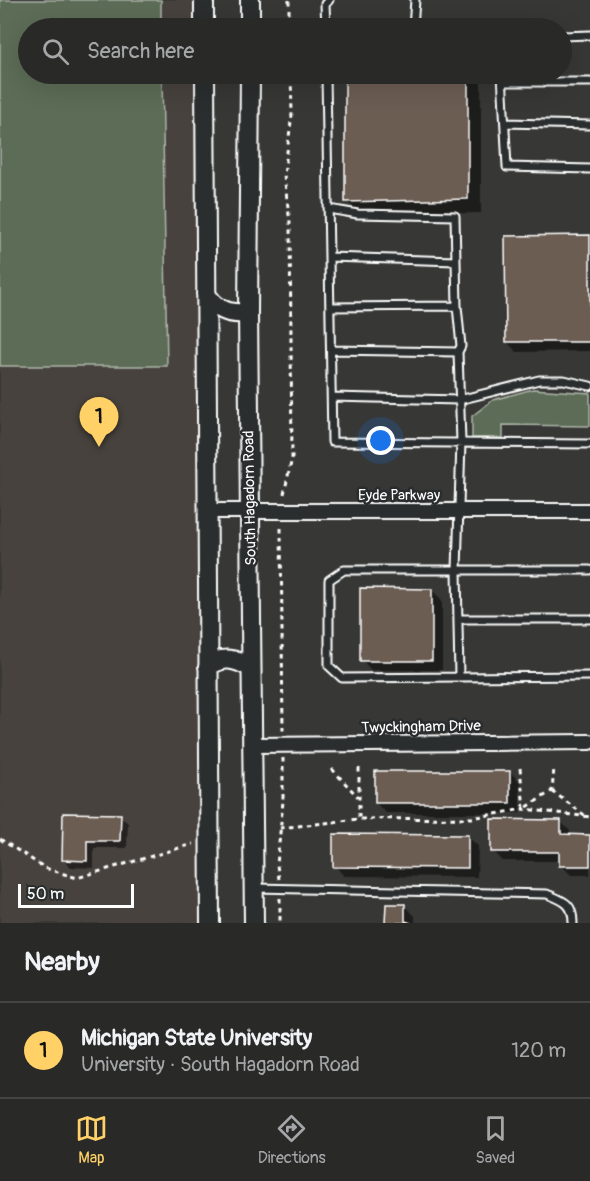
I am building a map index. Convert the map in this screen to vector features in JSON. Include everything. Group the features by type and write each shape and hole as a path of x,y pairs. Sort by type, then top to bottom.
{"street":[{"path":"204,0 204,18"},
{"path":"250,0 250,18"},
{"path":"205,84 210,923"},
{"name":"South Hagadorn Road","path":"250,84 248,312 254,923"},
{"path":"206,294 221,310 235,314 248,312"},
{"name":"Eyde Parkway","path":"207,511 590,511"},
{"path":"208,667 216,661 228,659 238,660 251,668"},
{"name":"Twyckingham Drive","path":"252,745 590,742"}],"lane":[{"path":"326,18 325,4 329,0"},
{"path":"414,18 415,0"},
{"path":"572,36 590,35"},
{"path":"572,82 590,82"},
{"path":"326,84 332,442 590,444"},
{"path":"503,84 507,166 590,169"},
{"path":"505,123 590,125"},
{"path":"329,209 358,214 455,216 457,306 461,346 458,352 461,442 457,570 459,677"},
{"path":"329,257 456,261"},
{"path":"330,307 457,306"},
{"path":"331,350 458,352"},
{"path":"332,397 459,400 539,380 564,380 590,386"},
{"path":"590,570 344,570 329,580 329,666 342,678 590,676"},
{"path":"458,619 590,619"},
{"path":"254,888 547,894 568,903 573,912 573,923"}],"path":[{"path":"289,0 289,18"},
{"path":"284,494 292,458 291,224 284,175 292,114 291,84"},
{"path":"280,923 277,865 282,745 281,528"},
{"path":"359,768 359,819"},
{"path":"520,768 524,810"},
{"path":"552,791 554,768"},
{"path":"332,769 359,798"},
{"path":"524,810 552,791"},
{"path":"552,791 589,817"},
{"path":"280,828 359,819 471,818 524,810 589,817"},
{"path":"0,839 45,868 77,878 177,847 209,840"}],"shaded area":[{"path":"0,0 195,0 195,18 18,18 18,84 196,84 201,923 0,923"}],"green space":[{"path":"0,0 161,0 161,18 18,18 18,84 162,84 167,366 0,366"},
{"path":"533,389 590,393 590,426 503,425 503,438 472,438 472,416 493,400"}],"building":[{"path":"345,84 468,84 468,199 345,202"},
{"path":"590,235 590,342 506,342 505,236"},
{"path":"360,588 432,589 432,661 360,661"},
{"path":"375,771 510,771 510,803 375,803"},
{"path":"63,813 121,814 120,841 87,841 87,861 62,860"},
{"path":"491,819 561,820 561,834 590,835 590,866 559,866 559,852 491,852"},
{"path":"333,834 468,835 468,868 333,867"},
{"path":"386,904 405,904 405,921 411,923 385,923"}],"place":[{"name":"Michigan State University","path":"99,447"}]}
